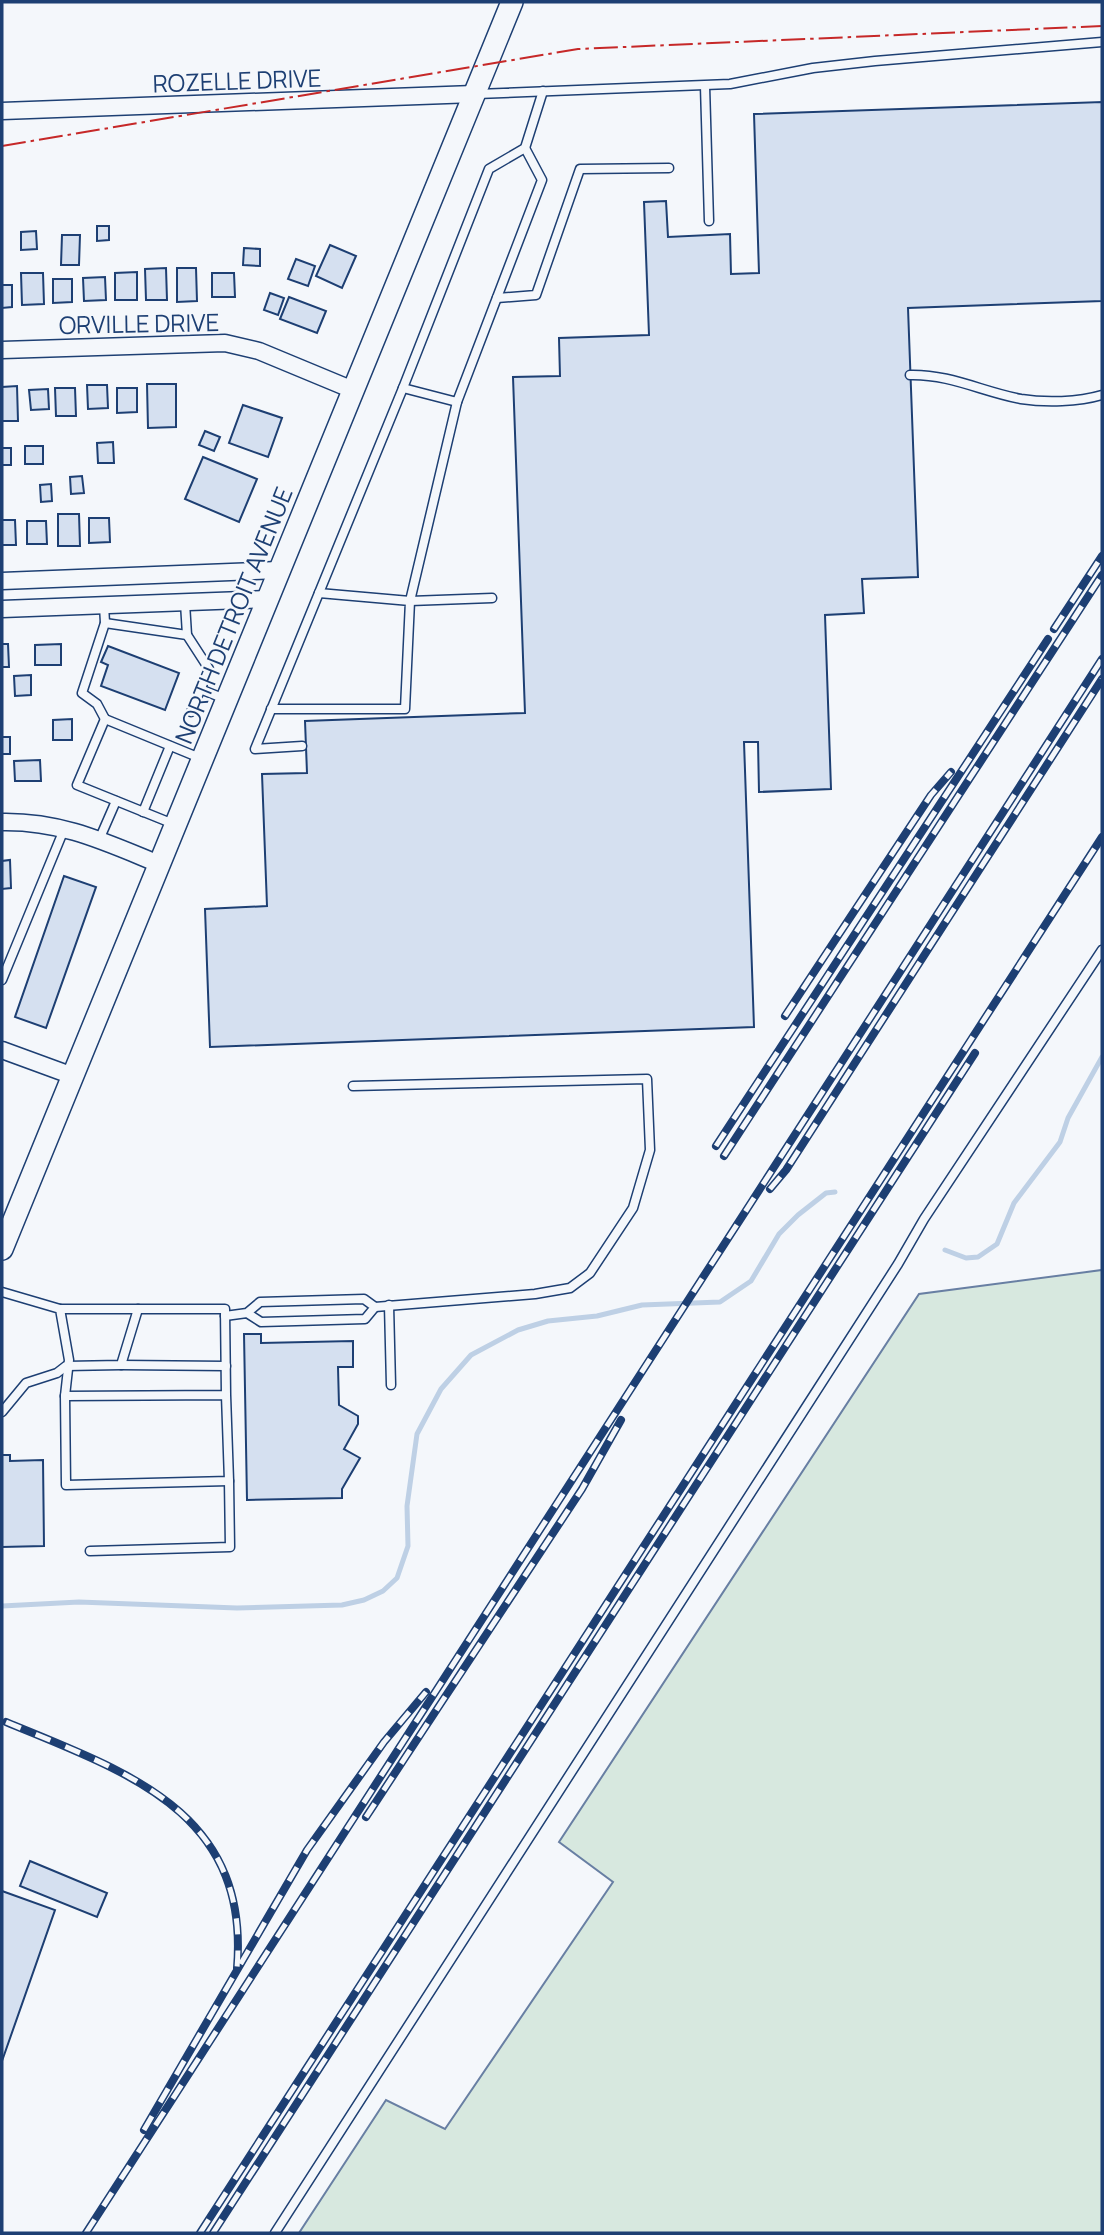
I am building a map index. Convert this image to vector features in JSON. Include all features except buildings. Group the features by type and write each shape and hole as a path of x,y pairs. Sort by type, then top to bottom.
{"main road":[{"name":"NORTH DETROIT AVENUE","path":"2,1249 512,2"}],"street":[{"name":"ROZELLE DRIVE","path":"2,111 474,94"},
{"name":"ORVILLE DRIVE","path":"2,350 225,343 259,351 353,390"},
{"path":"2,581 279,570"},
{"path":"2,609 268,600"},
{"path":"2,822 30,821 65,827 159,864"},
{"path":"2,1050 73,1076"}],"lane":[{"path":"474,94 705,86 875,61 1102,43"},
{"path":"705,86 709,221"},
{"path":"302,746 255,749 403,388 489,169 525,148 543,91"},
{"path":"271,709 405,709 411,601 457,402 542,180 525,148"},
{"path":"497,298 536,295 580,169 669,168"},
{"path":"911,375 952,379 1023,399 1062,401 1102,395"},
{"path":"403,388 457,402"},
{"path":"319,593 411,601 492,598"},
{"path":"185,603 187,635 209,669 191,712"},
{"path":"104,605 106,623 82,693 97,704 105,719 202,759"},
{"path":"106,623 187,635"},
{"path":"200,689 225,699"},
{"path":"105,719 77,785 176,825"},
{"path":"143,812 170,746"},
{"path":"99,840 116,801"},
{"path":"2,980 65,827"},
{"path":"275,2233 925,1219 1102,950"},
{"path":"247,1313 261,1322 360,1320 365,1319 375,1307 535,1294 570,1288 590,1273 633,1208 650,1150 647,1079 353,1086"},
{"path":"2,1292 60,1309 225,1309 230,1547 90,1551"},
{"path":"225,1316 247,1313 260,1302 364,1299 375,1307"},
{"path":"389,1305 391,1385"},
{"path":"60,1309 69,1360 66,1366 65,1396 66,1485 229,1481"},
{"path":"121,1365 138,1309"},
{"path":"2,1412 26,1383 57,1373 66,1366 226,1366"},
{"path":"65,1396 226,1395"}],"shaded area":[{"path":"1102,1270 1102,2233 299,2233 386,2100 445,2129 613,1882 559,1842 919,1294"}],"waterway":[{"path":"945,1250 966,1258 978,1257 997,1244 1014,1203 1060,1142 1068,1118 1102,1057"},
{"path":"2,1606 79,1602 237,1608 342,1605 364,1600 383,1591 397,1578 408,1546 407,1506 417,1434 441,1389 471,1355 518,1330 548,1321 597,1316 642,1305 720,1302 751,1281 779,1234 798,1215 826,1193 835,1192"}],"railway":[{"path":"1054,629 1102,556"},
{"path":"724,1156 1102,575"},
{"path":"716,1146 1048,639"},
{"path":"86,2233 1102,659"},
{"path":"770,1189 786,1170 1102,679"},
{"path":"785,1016 931,795 951,772"},
{"path":"200,2233 1102,837"},
{"path":"213,2233 975,1053"},
{"path":"366,1817 582,1489 621,1420"},
{"path":"144,2130 307,1850 384,1742 426,1692"},
{"path":"6,1722 95,1759 135,1780 171,1805 201,1834 223,1870 236,1914 237,1968"}],"power":[{"path":"2,146 578,49 1102,26"}]}
